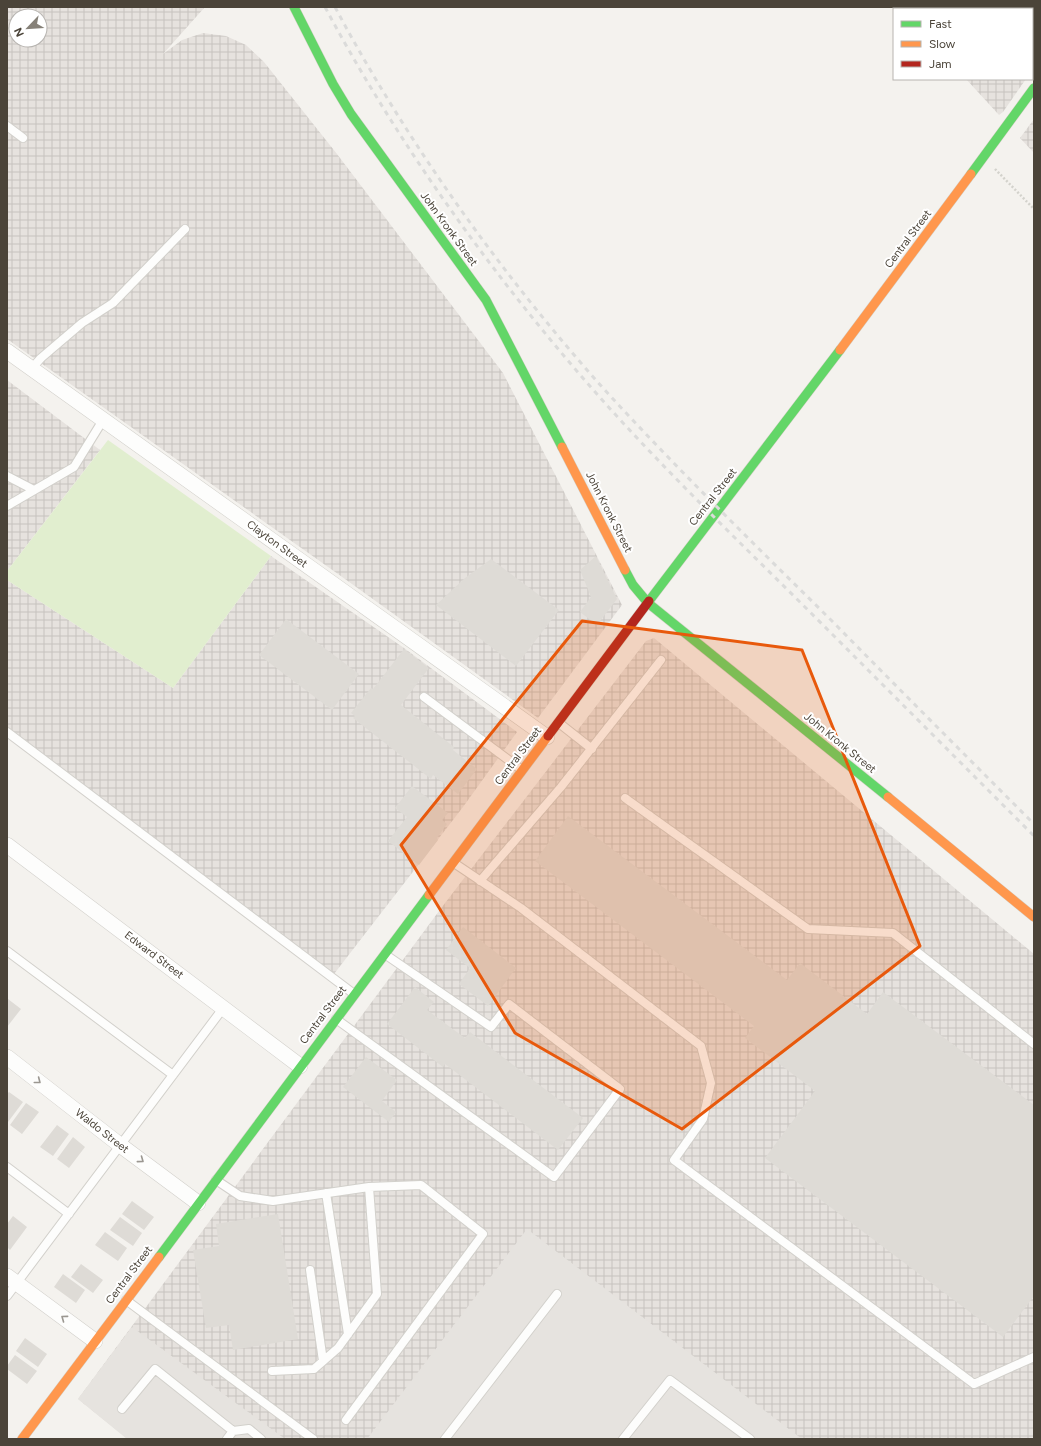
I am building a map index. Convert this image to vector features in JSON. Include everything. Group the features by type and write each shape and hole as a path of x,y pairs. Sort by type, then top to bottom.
{"street":[{"name":"John Kronk Street","path":"294,7 333,84 352,114 486,300 633,585 648,603 972,865 1034,917"},
{"name":"Central Street","path":"22,1439 706,525 802,402 1034,88"},
{"name":"Clayton Street","path":"7,351 547,737"},
{"name":"Edward Street","path":"7,845 224,1007 300,1066"},
{"name":"Waldo Street","path":"7,1057 120,1145 198,1203"},
{"path":"12,1280 95,1340"}],"lane":[{"path":"7,126 23,138"},
{"path":"32,368 41,358 82,323 114,303 185,229"},
{"path":"7,506 74,467 104,420"},
{"path":"7,476 34,490"},
{"path":"480,881 561,787 661,660"},
{"path":"424,696 522,770"},
{"path":"559,722 592,749"},
{"path":"7,732 354,994"},
{"path":"625,798 808,929 893,933 1034,1044"},
{"path":"453,863 521,908 701,1046 711,1083 703,1120 674,1160 974,1384 1034,1357"},
{"path":"7,951 173,1075"},
{"path":"336,1019 554,1177 620,1088 509,1004 491,1027 385,954"},
{"path":"7,1296 12,1280 69,1214 224,1007"},
{"path":"7,1167 69,1214"},
{"path":"216,1180 240,1196 273,1201 369,1186 421,1185 483,1234 346,1420"},
{"path":"272,1371 314,1369 338,1348 377,1294 369,1186"},
{"path":"326,1193 348,1334"},
{"path":"310,1270 323,1361"},
{"path":"445,1439 557,1294"},
{"path":"126,1300 313,1439"},
{"path":"122,1409 155,1369 233,1431 249,1430 261,1439"},
{"path":"624,1439 670,1380 750,1439"},
{"path":"227,1439 233,1431"}],"path":[{"path":"983,158 1034,209"}],"highlighted area":[{"path":"582,621 802,650 920,946 682,1129 515,1033 401,845"}],"shaded area":[{"path":"7,7 205,7 163,54 182,40 203,33 226,36 246,45 264,62 337,154 503,373 622,605 538,718 7,339"},
{"path":"1034,7 1034,68 1033,70 1033,8 908,8"},
{"path":"967,80 1025,80 1003,112 999,115"},
{"path":"1034,119 1034,153 1020,138"},
{"path":"7,380 100,450 7,571"},
{"path":"271,556 404,648 517,732 463,807 334,974 7,728 7,580 173,688"},
{"path":"654,638 1034,954 1034,1439 128,1439 78,1399 442,907 646,641"},
{"path":"527,1229 802,1439 367,1439"},
{"path":"132,1327 285,1439 127,1439 78,1399"}],"green space":[{"path":"108,440 271,556 173,688 7,580 7,571"}],"building":[{"path":"596,556 617,599 597,625 580,612 591,597 580,570"},
{"path":"491,559 559,610 516,666 436,605 465,578"},
{"path":"286,619 359,674 332,710 259,655"},
{"path":"404,649 429,668 401,705 454,747 453,750 477,769 458,794 433,775 431,779 353,718 355,716 351,713 371,688 373,689"},
{"path":"412,786 448,813 442,820 447,824 437,838 438,840 419,865 388,841 407,817 395,808"},
{"path":"568,816 787,980 800,963 867,1014 883,992 1034,1105 1034,1296 1003,1337 765,1158 815,1091 745,1038 754,1026 535,861"},
{"path":"463,927 516,968 488,1006 459,984 470,968 446,950"},
{"path":"415,987 434,1002 427,1010 465,1038 470,1032 583,1118 558,1150 445,1064 443,1067 387,1024"},
{"path":"8,999 21,1009 7,1027 7,1001"},
{"path":"366,1057 397,1080 382,1101 396,1112 389,1122 343,1087"},
{"path":"9,1092 23,1102 8,1122 7,1094"},
{"path":"26,1103 39,1112 22,1134 10,1125"},
{"path":"57,1125 69,1134 53,1156 40,1147"},
{"path":"73,1137 85,1147 69,1168 57,1159"},
{"path":"132,1201 154,1217 144,1230 122,1214"},
{"path":"278,1214 298,1339 233,1350 229,1325 206,1328 193,1250 219,1246 216,1224"},
{"path":"13,1216 27,1227 10,1250 7,1247 7,1224"},
{"path":"120,1217 142,1233 133,1246 110,1230"},
{"path":"105,1232 127,1248 118,1261 95,1245"},
{"path":"81,1264 103,1280 93,1293 71,1277"},
{"path":"63,1274 85,1290 76,1303 54,1287"},
{"path":"25,1338 47,1354 38,1367 16,1351"},
{"path":"15,1355 37,1371 27,1384 7,1369 7,1366"}],"railway":[{"path":"325,7 354,60 418,163 489,262 564,356 604,402 685,488 1034,836"},
{"path":"335,7 363,57 425,157 492,253 565,344 603,388 687,477 1034,824"}],"traffic: fast":[{"path":"294,7 333,84 351,114 486,300 562,447"},
{"path":"971,174 1034,88"},
{"path":"649,601 840,350"},
{"path":"625,570 633,585 648,603 888,797"},
{"path":"159,1257 429,895"}],"traffic: slow":[{"path":"840,350 971,174"},
{"path":"562,447 625,570"},
{"path":"429,895 548,736"},
{"path":"888,797 1034,917"},
{"path":"22,1439 159,1257"}],"traffic: jam":[{"path":"548,736 649,601"}]}
